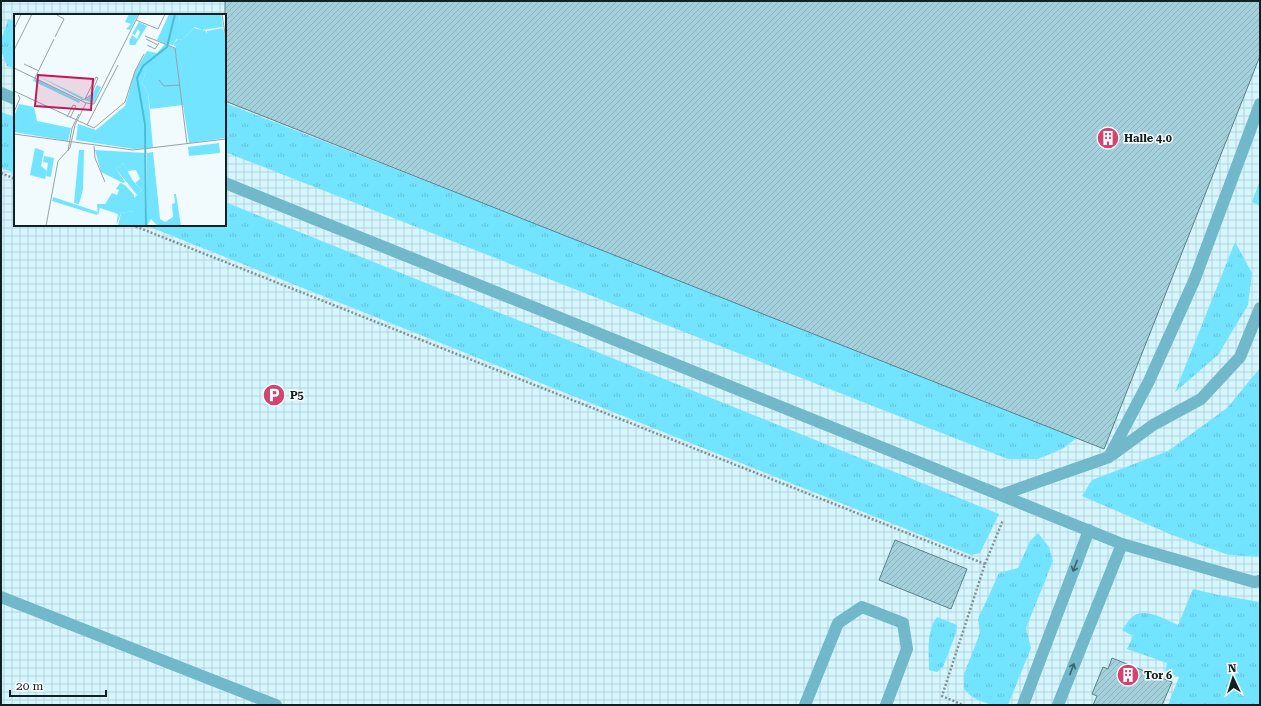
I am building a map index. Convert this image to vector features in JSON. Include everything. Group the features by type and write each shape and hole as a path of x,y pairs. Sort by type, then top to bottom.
{"lane":[{"path":"1,94 14,99"},
{"path":"1109,457 1149,381 1194,281 1260,104"},
{"path":"226,184 1122,544 1254,582 1260,581"},
{"path":"1001,495 1109,457 1153,425 1201,398 1240,357 1260,308"},
{"path":"1025,700 1089,530"},
{"path":"1058,705 1122,544"},
{"path":"1,597 276,705"},
{"path":"805,705 838,623 862,607 903,623 907,648 886,705"}],"path":[{"path":"1,173 14,179"},
{"path":"135,226 985,564"},
{"path":"963,705 942,696 985,564 996,537"}],"shaded area":[{"path":"1,1 1260,1 1260,705 1,705"}],"green space":[{"path":"8,19 14,22 14,69 7,66 1,51 1,41"},
{"path":"226,103 1080,435 1064,448 1038,459 1008,459 226,152"},
{"path":"1,112 14,117 14,173 1,168"},
{"path":"1260,180 1260,206 1252,202"},
{"path":"226,202 999,514 980,553 971,555 148,226 226,226"},
{"path":"1235,242 1252,273 1248,305 1218,355 1175,392"},
{"path":"1260,368 1260,557 1229,555 1172,535 1082,496 1092,480 1168,451 1227,408"},
{"path":"1038,533 1049,547 1053,561 1026,628 1031,648 1008,705 984,702 969,694 964,689 964,674 980,633 978,619 999,573 1018,568 1030,541"},
{"path":"1193,589 1260,602 1260,705 1168,705 1179,677 1165,671 1167,663 1127,649 1133,636 1122,630 1130,619 1135,615 1147,613 1154,614 1178,625"},
{"path":"937,617 957,625 956,633 943,667 937,672 929,670 929,649 931,629"}],"building":[{"path":"225,1 1260,1 1260,56 1104,449 226,101"},
{"path":"895,540 967,569 951,609 879,580"},
{"name":"Tor 6","path":"1112,658 1172,682 1162,705 1093,705 1097,696 1092,694 1103,667 1108,669"}],"place":[{"name":"Halle 4.0","path":"1108,138"},
{"name":"P5","path":"274,395"},
{"name":"Tor 6","path":"1128,675"}]}
